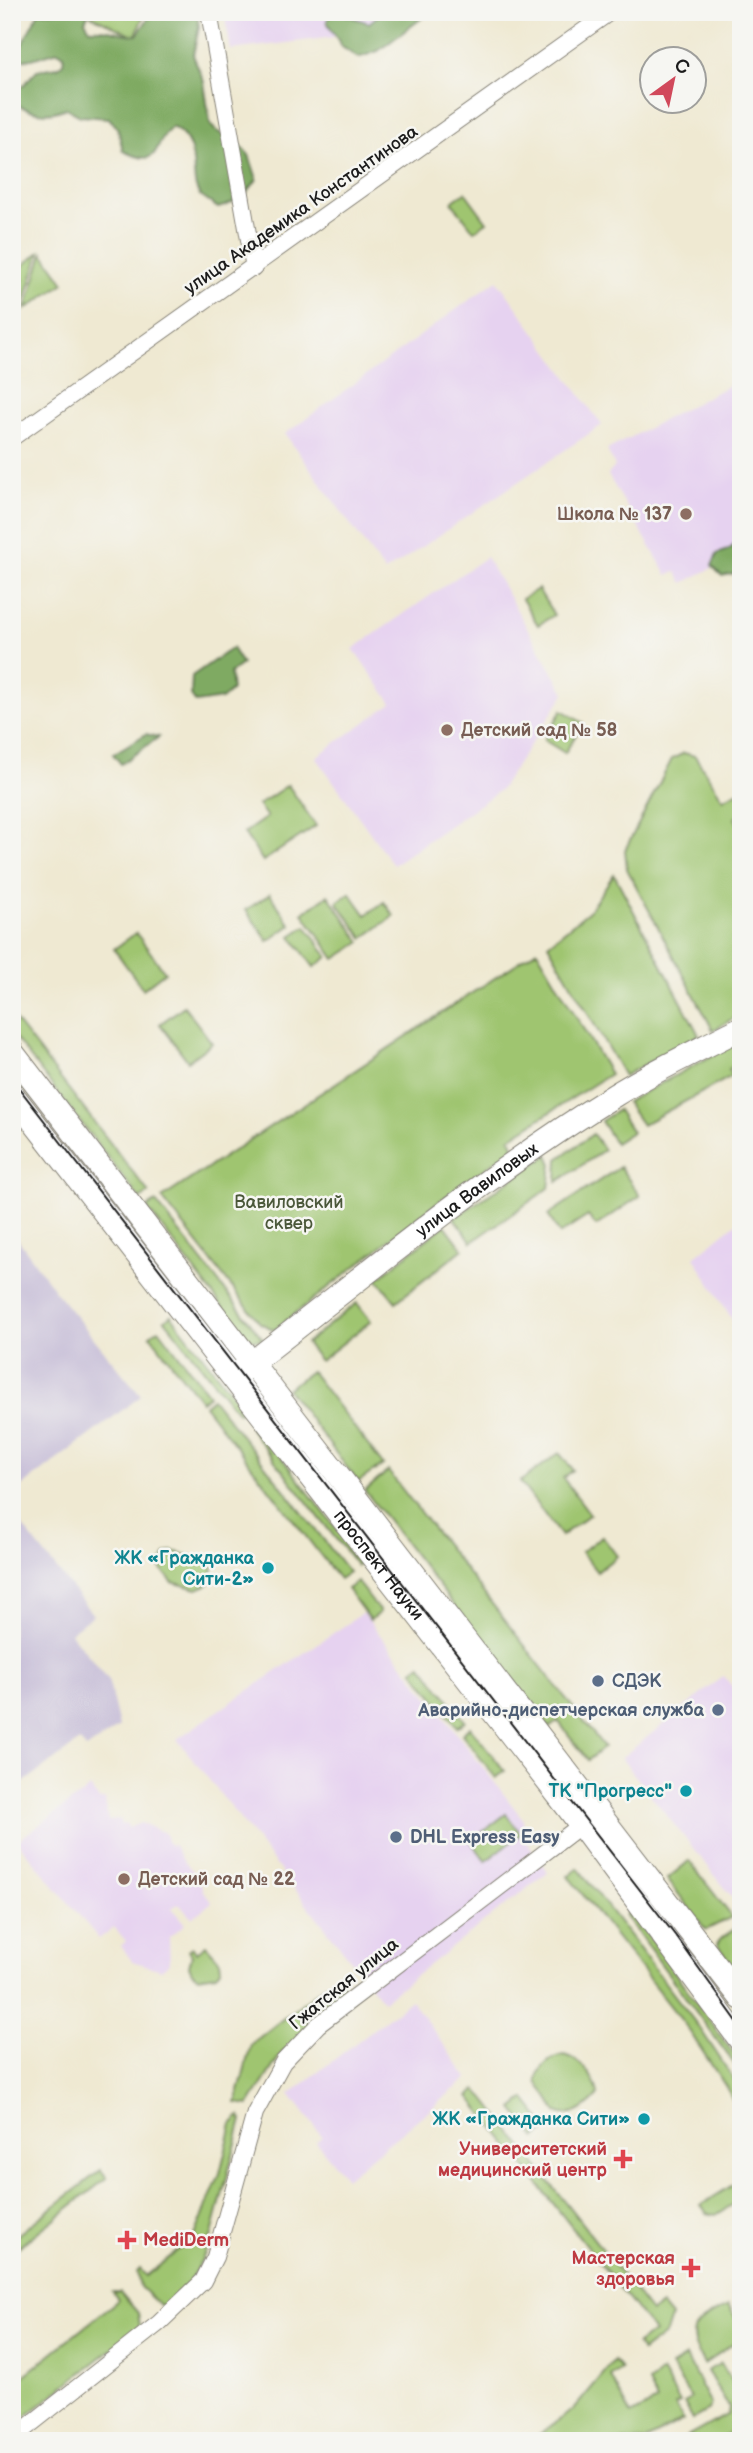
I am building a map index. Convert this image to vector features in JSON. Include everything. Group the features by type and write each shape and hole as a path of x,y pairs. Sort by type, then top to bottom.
{"main road":[{"name":"улица Вавиловых","path":"232,1377 442,1212 556,1133 616,1094 741,1028"},
{"name":"проспект Науки","path":"12,1052 741,1998"},
{"name":"проспект Науки","path":"12,1094 581,1825 741,2041"}],"street":[{"path":"209,12 254,268"},
{"name":"улица Академика Константинова","path":"12,438 610,12"},
{"name":"Гжатская улица","path":"12,2439 159,2323 203,2281 215,2257 255,2113 289,2055 318,2025 581,1825"}],"shaded area":[{"path":"224,12 386,12 358,34 231,50"},
{"path":"497,280 602,425 385,572 285,434"},
{"name":"Школа № 137","path":"741,379 741,553 683,583 676,572 667,575 608,475 615,466 607,450"},
{"name":"Детский сад № 58","path":"486,557 565,693 500,790 393,865 316,757 392,703 353,649"},
{"path":"741,1219 741,1334 694,1257"},
{"path":"12,1231 55,1291 141,1396 12,1494"},
{"path":"12,1513 93,1615 70,1633 108,1679 119,1727 86,1749 80,1741 12,1791"},
{"path":"363,1613 523,1819 524,1838 548,1872 383,2001 177,1739"},
{"path":"724,1676 741,1698 741,1908 621,1758"},
{"name":"Детский сад № 22","path":"90,1788 99,1800 105,1799 108,1821 120,1819 121,1825 127,1824 128,1828 141,1823 165,1833 167,1841 171,1846 173,1844 181,1858 199,1878 203,1891 212,1902 192,1918 179,1903 172,1908 185,1924 169,1937 170,1963 161,1970 132,1961 121,1946 126,1941 114,1927 99,1939 17,1841"},
{"path":"411,2000 468,2078 346,2178 316,2142 322,2136 290,2094"}],"green space":[{"path":"39,12 89,12 85,21 90,29 137,35 148,19 145,12 197,12 199,27 193,55 204,82 210,124 215,130 239,144 249,155 257,179 249,190 236,201 218,208 204,199 196,188 188,143 182,134 172,127 155,153 145,158 123,151 118,129 109,118 80,116 66,108 48,113 19,106 12,108 12,83 23,86 37,70 58,67 63,63 64,55 58,51 32,59 12,60 12,46 20,48"},
{"path":"84,12 145,12 135,37"},
{"path":"382,12 430,12 378,51 358,58 342,47 327,22 330,13 340,13 369,23"},
{"path":"465,192 487,222 474,231 452,202"},
{"path":"40,252 22,310 16,315 18,322 12,327 12,287 23,280 16,271"},
{"path":"43,253 64,283 26,309"},
{"path":"741,538 741,576 737,573 722,576 712,566 717,554 730,549"},
{"path":"538,589 554,615 538,625 522,599"},
{"path":"232,648 242,664 230,673 232,690 222,699 196,703 191,696 192,676"},
{"path":"562,710 583,723 565,753 544,740"},
{"path":"146,734 159,737 121,764 113,754"},
{"path":"684,753 695,756 723,799 741,790 741,814 735,818 741,829 741,1014 713,1030 627,869 625,850 672,759"},
{"path":"288,785 316,826 263,861 244,833 267,817 258,805"},
{"path":"614,874 699,1035 624,1076 548,944 589,911"},
{"path":"350,893 366,915 384,902 394,916 363,938 337,902"},
{"path":"270,894 291,925 268,941 246,910"},
{"path":"328,895 361,942 335,959 303,913"},
{"path":"306,926 328,957 314,967 291,936"},
{"path":"136,933 165,972 143,989 114,949"},
{"name":"Вавиловский сквер","path":"537,950 610,1074 510,1138 514,1148 434,1205 274,1330 260,1323 162,1198"},
{"path":"184,1006 212,1043 188,1061 160,1024"},
{"path":"12,1016 149,1193 140,1199 12,1034"},
{"path":"741,1040 741,1062 729,1069 732,1076 642,1125 626,1102"},
{"path":"618,1110 632,1132 615,1143 601,1121"},
{"path":"593,1134 604,1150 557,1182 558,1159"},
{"path":"548,1155 552,1164 549,1188 472,1242 454,1218"},
{"path":"620,1167 640,1196 596,1226 588,1216 560,1234 548,1215"},
{"path":"156,1202 263,1339 253,1340 244,1335 147,1208"},
{"path":"445,1225 463,1249 396,1302 377,1279"},
{"path":"357,1303 371,1321 320,1361 306,1343"},
{"path":"171,1315 243,1408 238,1413 165,1320"},
{"path":"159,1329 209,1395 201,1401 150,1335"},
{"path":"311,1371 383,1465 358,1482 287,1389"},
{"path":"212,1398 349,1572 339,1579 204,1405"},
{"path":"256,1424 362,1562 357,1566 250,1429"},
{"path":"559,1453 573,1470 563,1478 590,1514 561,1536 520,1482"},
{"path":"388,1471 604,1747 588,1760 558,1721 549,1728 365,1491"},
{"path":"602,1536 617,1556 597,1572 581,1552"},
{"path":"172,1551 209,1560 213,1568 209,1584 197,1589 172,1582 160,1567 166,1554"},
{"path":"357,1582 380,1612 370,1620 347,1589"},
{"path":"421,1664 465,1721 457,1727 413,1670"},
{"path":"470,1727 505,1771 496,1778 462,1734"},
{"path":"506,1814 521,1834 486,1861 471,1841"},
{"path":"689,1861 732,1917 706,1930 667,1879"},
{"path":"578,1868 701,2030 741,2090 741,2115 686,2026 568,1876"},
{"path":"630,1911 741,2064 741,2073 625,1915"},
{"path":"739,1926 741,1976 717,1945 720,1939"},
{"path":"206,1945 220,1961 221,1968 216,1974 199,1977 192,1973 189,1966 192,1955 188,1950 192,1947 197,1952"},
{"path":"337,1976 346,1987 345,1997 281,2054 249,2105 236,2103 251,2044"},
{"path":"564,2055 586,2070 598,2095 585,2108 568,2114 557,2112 537,2082 539,2072 546,2064"},
{"path":"477,2089 651,2312 661,2305 671,2317 666,2333 642,2351 637,2344 654,2332 469,2096"},
{"path":"525,2099 548,2128 536,2138 513,2109"},
{"path":"240,2116 242,2120 211,2238 202,2260 188,2284 161,2307 140,2287 137,2272 140,2269 146,2276 194,2238 220,2173 232,2124"},
{"path":"101,2170 107,2178 12,2252 12,2239"},
{"path":"736,2183 741,2191 740,2200 716,2215 707,2213 701,2205"},
{"path":"113,2292 120,2292 138,2313 140,2327 12,2427 12,2371 21,2378 118,2300"},
{"path":"728,2305 741,2327 741,2338 704,2364 694,2342 695,2328 707,2317"},
{"path":"686,2357 711,2404 708,2410 693,2419 684,2403 691,2398 671,2366"},
{"path":"614,2361 621,2369 611,2377 631,2415 657,2401 648,2383 662,2372 680,2403 675,2405 683,2420 644,2441 530,2441 574,2409"},
{"path":"721,2363 741,2398 741,2426 715,2441 680,2441 728,2414 729,2408 707,2371"}],"tram line":[{"path":"12,1079 678,1939 741,2027"}],"place":[{"name":"Школа № 137","path":"686,514"},
{"name":"Детский сад № 58","path":"447,730"},
{"name":"ЖК «Гражданка Сити-2»","path":"268,1568"},
{"name":"СДЭК","path":"598,1681"},
{"name":"Аварийно-диспетчерская служба","path":"718,1710"},
{"name":"ТК \"Прогресс\"","path":"686,1791"},
{"name":"DHL Express Easy","path":"396,1837"},
{"name":"Детский сад № 22","path":"124,1879"},
{"name":"ЖК «Гражданка Сити»","path":"644,2119"},
{"name":"Университетский медицинский центр","path":"623,2159"},
{"name":"MediDerm","path":"127,2240"},
{"name":"Мастерская здоровья","path":"691,2268"}]}
